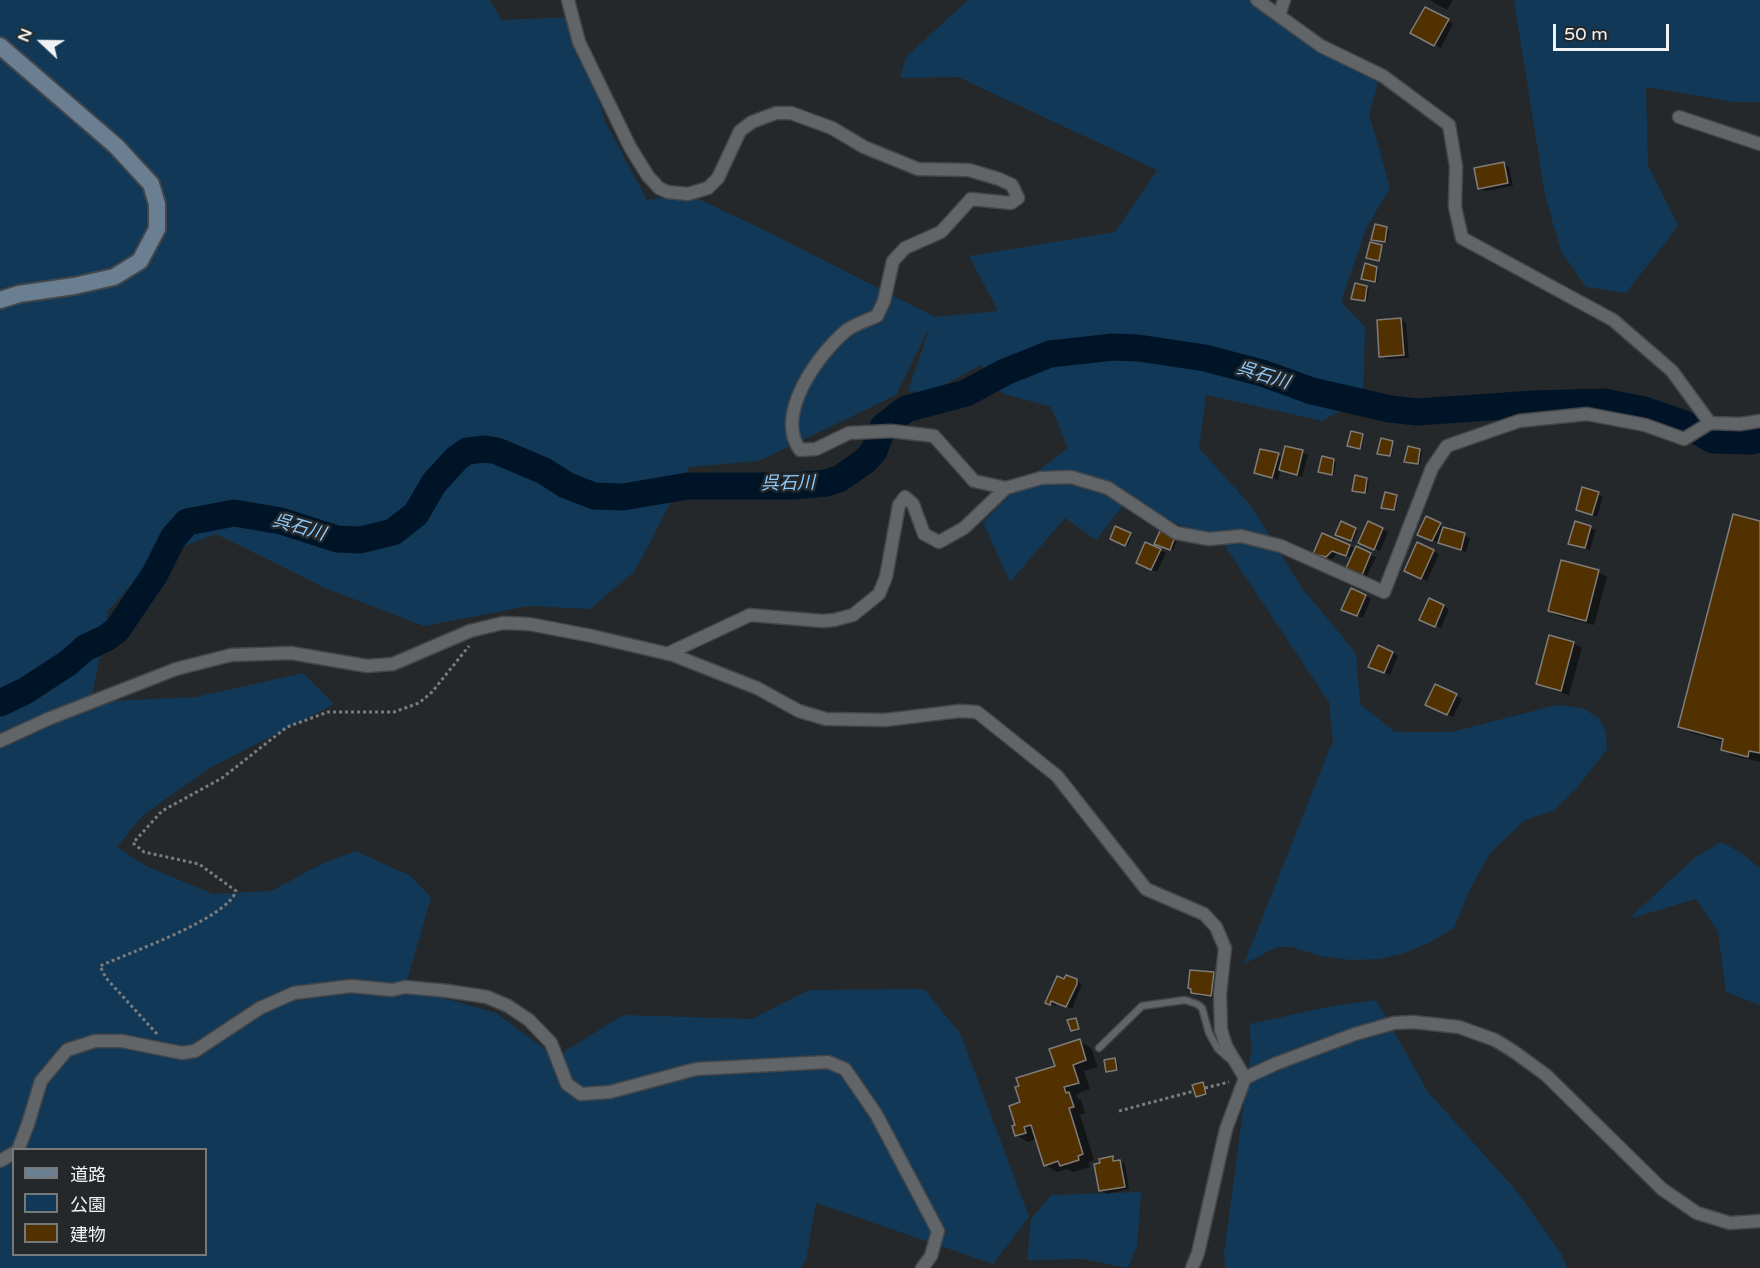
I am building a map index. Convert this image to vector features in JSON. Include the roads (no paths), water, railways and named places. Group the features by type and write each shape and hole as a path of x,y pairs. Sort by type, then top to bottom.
{"street":[{"path":"568,0 579,42 630,147 658,188 668,192 688,194 708,188 718,178 740,131 752,122 776,113 791,113 832,128 864,147 918,169 969,170 1012,185 1018,198 1011,203 971,199 941,232 905,248 893,261 884,301 877,316 849,329 818,360 801,388 792,414 794,442 800,450 816,449 849,433 891,431 934,436 974,481 1005,488 1041,478 1071,477 1108,488 1176,533 1209,539 1241,536 1281,546 1384,592 1432,468 1447,446 1519,421 1587,414 1645,425 1684,439 1708,425 1760,421"},
{"path":"1257,0 1321,46 1383,76 1449,125 1456,166 1455,207 1462,238 1613,320 1672,371 1708,425"},
{"path":"1279,16 1284,0"},
{"path":"0,46 116,146 151,184 157,204 157,229 140,261 114,277 74,286 19,294 0,300"},
{"path":"1679,117 1760,144"},
{"path":"669,654 750,615 823,621 853,615 879,594 886,577 899,505 905,497 913,504 924,534 939,542 964,528 1005,488"},
{"path":"0,741 48,719 176,669 231,655 291,653 367,666 393,664 470,632 502,623 529,624 669,654 757,688 799,711 826,719 885,720 960,711 977,712 1057,776 1146,889 1204,914 1216,927 1225,948 1220,994 1221,1030 1226,1046 1245,1078"},
{"path":"18,1148 40,1081 67,1050 95,1041 122,1041 183,1053 195,1051 260,1008 294,993 351,986 392,990 405,987 448,991 487,997 508,1006 529,1020 551,1043 567,1084 581,1094 610,1092 696,1069 828,1062 845,1069 876,1114 937,1227 931,1256 922,1268"},
{"path":"1192,1268 1198,1254 1226,1130 1245,1078 1354,1034 1394,1023 1413,1022 1459,1027 1495,1040 1546,1075 1662,1189 1697,1213 1730,1223 1760,1221"}],"lane":[{"path":"1099,1048 1142,1006 1185,1000 1202,1008 1209,1034 1218,1049 1236,1064"}],"waterway":[{"name":"呉石川","path":"0,703 25,691 68,663 85,648 117,630 155,574 173,538 187,522 234,513 281,521 337,539 360,540 393,532 416,514 434,483 457,458 467,451 485,449 497,451 544,471 566,485 594,496 623,497 688,486 794,486 826,483 839,479 865,461 874,451 883,427 906,409 966,393 1005,372 1050,354 1113,347 1138,348 1205,358 1262,373 1312,391 1390,409 1417,412 1604,402 1644,410 1685,424 1713,440 1751,441 1760,439"}]}
